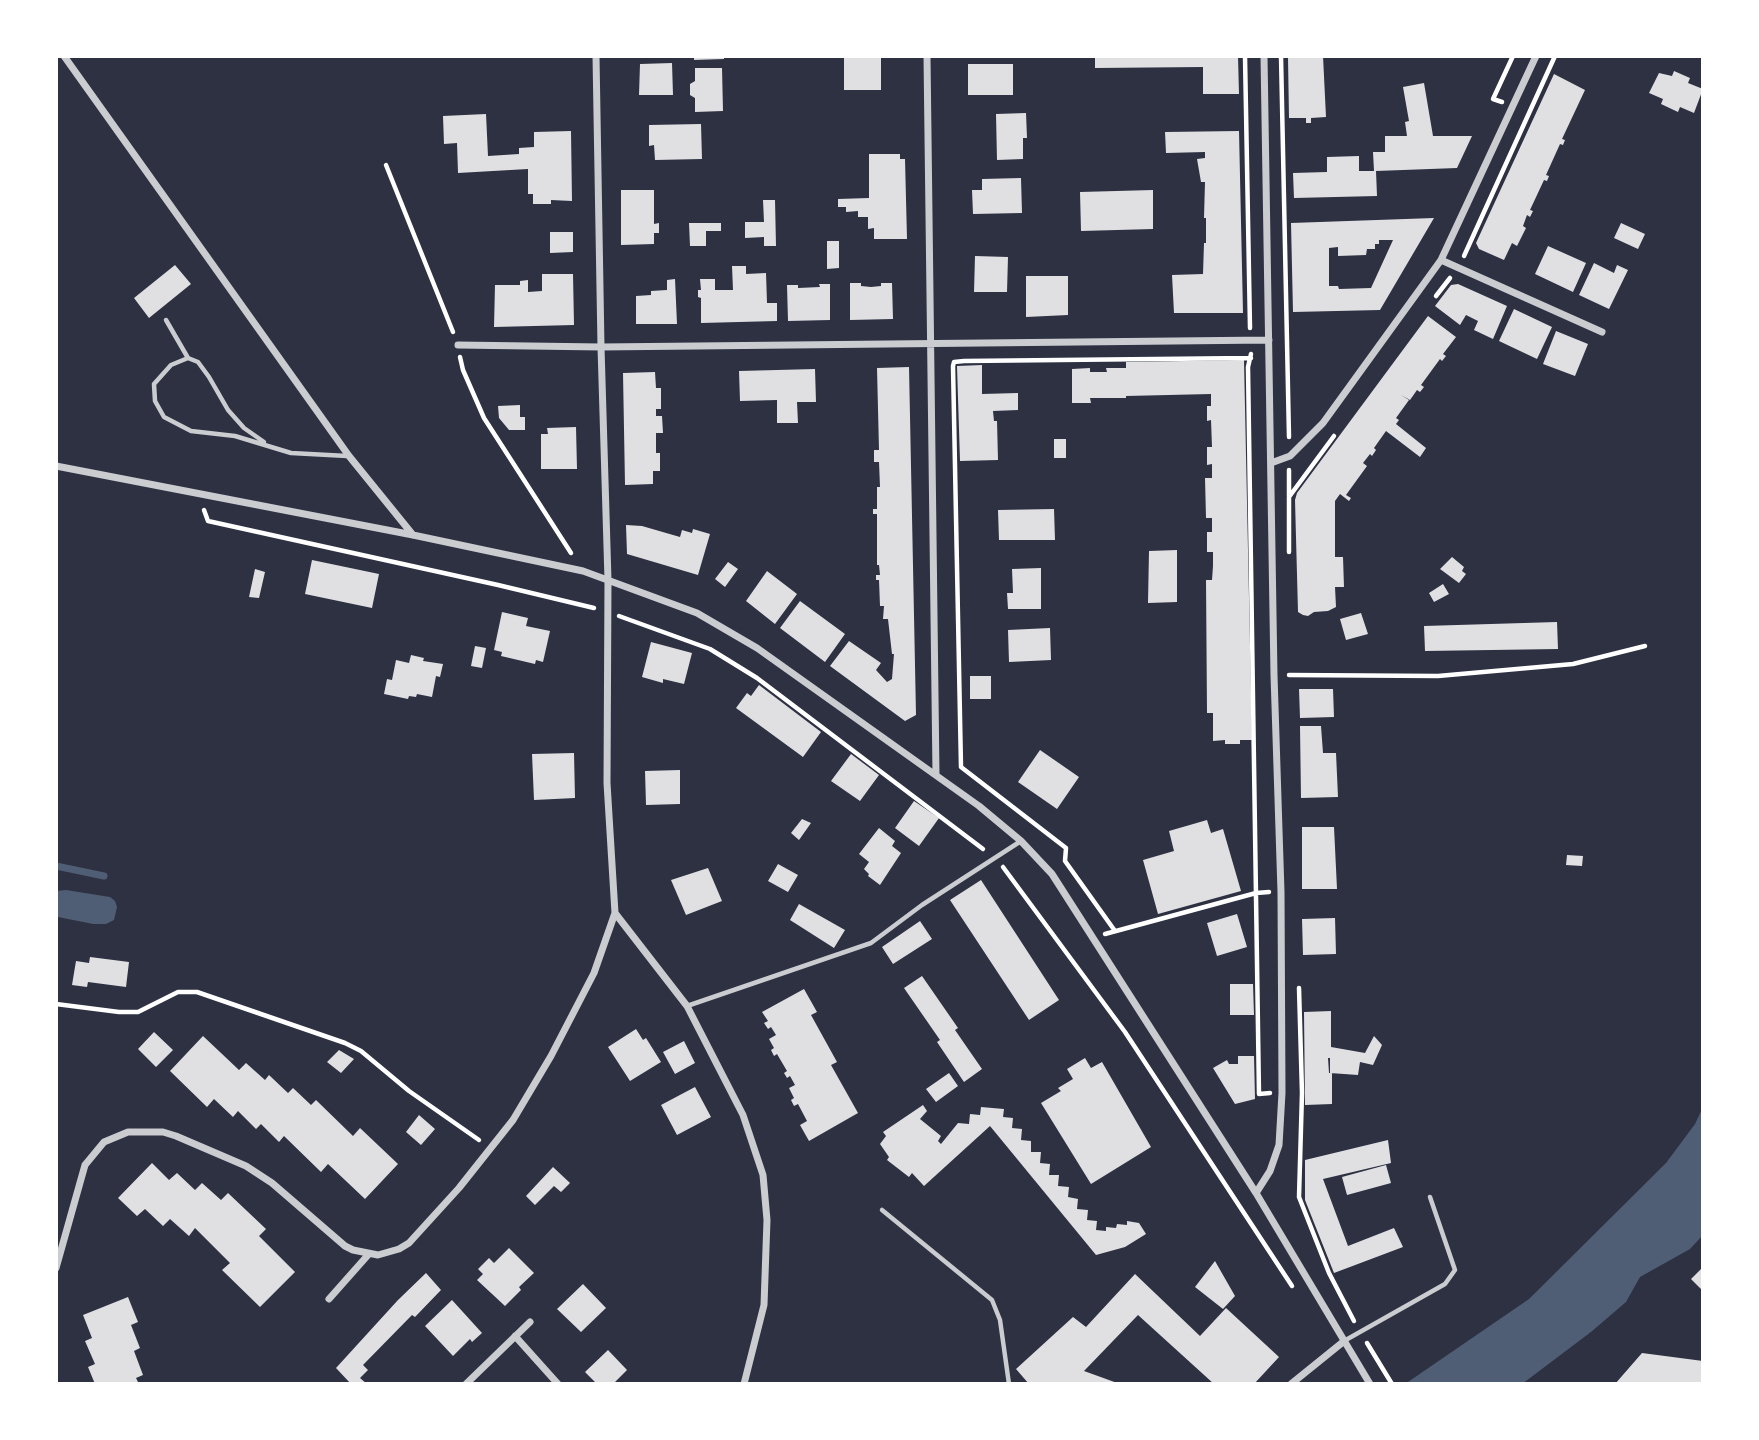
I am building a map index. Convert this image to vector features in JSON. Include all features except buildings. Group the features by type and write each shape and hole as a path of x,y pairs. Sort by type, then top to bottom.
{"street":[{"path":"64,56 349,456 413,535"},
{"path":"56,1268 85,1165 104,1142 128,1132 146,1131 176,1136 246,1166 272,1183 345,1246 368,1255 390,1253 409,1243 459,1188 519,1111 594,973 615,913 607,783 608,580 596,56"},
{"path":"927,56 936,775"},
{"path":"1256,1193 1270,1171 1279,1145 1282,1093 1281,892 1274,674 1264,56"},
{"path":"1271,463 1290,456 1323,423 1441,260 1536,56"},
{"path":"1441,260 1602,332"},
{"path":"458,345 601,347 1269,340"},
{"path":"56,466 583,571 697,612 731,632 936,775 1021,841 1052,874 1256,1193 1370,1384"},
{"path":"615,913 687,1006 743,1115 763,1175 767,1220 764,1305 744,1384"},
{"path":"329,1298 368,1255"},
{"path":"466,1384 530,1322"},
{"path":"515,1336 558,1384"},
{"path":"1292,1384 1343,1342"}],"lane":[{"path":"166,320 188,358 198,362 228,410 267,444"},
{"path":"188,358 170,365 154,384 155,401 164,417 191,431 235,436 291,453 349,456"},
{"path":"687,1006 871,943 922,905 1021,841"},
{"path":"1343,1342 1445,1284 1455,1270 1430,1197"},
{"path":"882,1210 992,1300 1000,1320 1009,1384"}],"path":[{"path":"1245,56 1251,340"},
{"path":"1281,56 1290,565"},
{"path":"1513,56 1493,99 1513,106"},
{"path":"1433,300 1457,268 1469,246 1555,56"},
{"path":"386,165 458,345 463,370 484,418 583,571"},
{"path":"1115,932 1065,861 1066,848 961,767 954,362 1251,358 1248,367 1259,1094 1302,1093 1299,1197 1329,1273 1360,1332 1392,1384"},
{"path":"1289,496 1337,431"},
{"path":"197,495 208,521 608,612 710,649 757,678 994,858 1011,876 1125,1032 1297,1294"},
{"path":"1274,674 1438,676 1573,664 1644,646"},
{"path":"1094,937 1256,893"},
{"path":"56,1004 138,1012 178,992 197,992 345,1043 361,1051 409,1091 491,1149"}],"water":[{"path":"56,891 110,897 117,907 114,920 106,924 93,924 58,917"},
{"path":"1703,1107 1703,1235 1690,1249 1640,1277 1626,1302 1522,1384 1405,1384 1529,1299 1666,1163 1695,1124"}],"waterway":[{"path":"56,866 104,876"}]}
